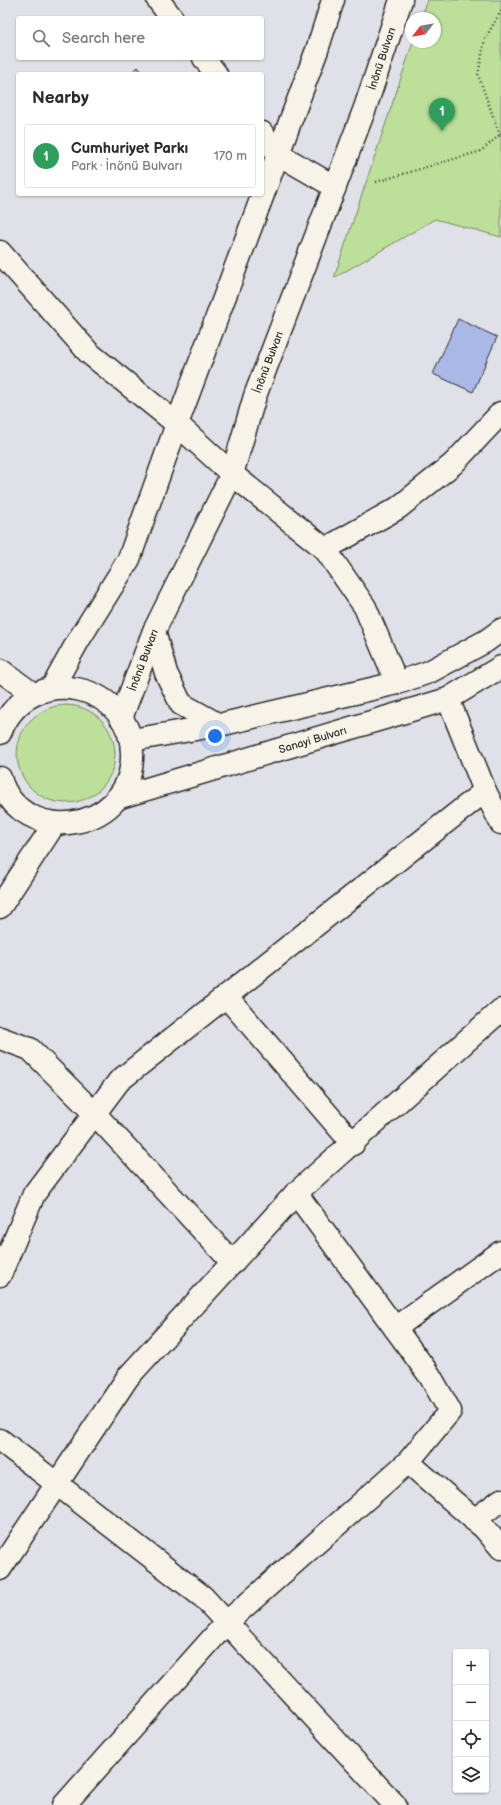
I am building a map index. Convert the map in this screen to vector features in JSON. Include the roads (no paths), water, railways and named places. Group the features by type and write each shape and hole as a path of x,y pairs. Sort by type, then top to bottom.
{"street":[{"path":"158,0 170,16"},
{"path":"264,191 317,50 333,0"},
{"name":"İnönü Bulvarı","path":"121,718 154,632 232,474 254,396 366,108 401,0"},
{"path":"206,60 214,72"},
{"path":"264,136 278,154 335,187"},
{"path":"43,691 78,640 129,558 176,424 262,196"},
{"path":"0,252 89,353 176,424 232,474 325,549 365,607 397,683"},
{"path":"325,549 398,508 453,464 501,413"},
{"path":"132,740 219,725 397,683 429,672 486,641 501,630"},
{"path":"154,632 166,673 181,704 219,725"},
{"name":"Sanayi Bulvarı","path":"117,798 448,699 501,667"},
{"path":"0,670 43,691"},
{"path":"0,733 4,721 16,706 43,691 72,687 91,693 108,703 121,718 132,740 132,759 128,780 117,798 100,814 78,823 55,823 34,817 16,804 1,786"},
{"path":"448,699 485,791 501,823"},
{"path":"0,1275 34,1194 119,1081 485,791"},
{"path":"0,907 55,823"},
{"path":"226,996 353,1144"},
{"path":"0,1570 128,1377 296,1193 353,1144 501,1010"},
{"path":"0,1038 30,1049 95,1114 233,1263"},
{"path":"64,1805 227,1622 408,1462 450,1411 430,1376 296,1193"},
{"path":"394,1328 501,1252"},
{"path":"0,1440 56,1485 203,1597 395,1805"},
{"path":"408,1462 474,1520 501,1548"},
{"path":"474,1520 501,1500"}],"place":[{"name":"Cumhuriyet Parkı","path":"442,131"}]}
